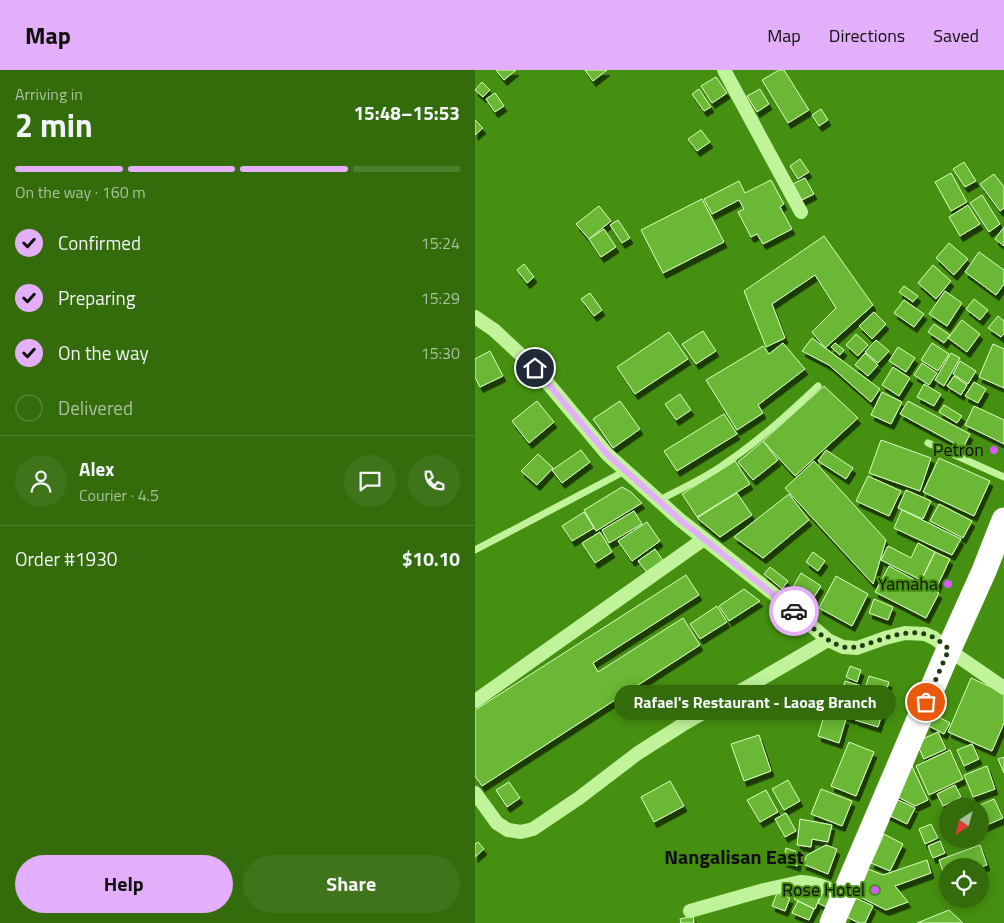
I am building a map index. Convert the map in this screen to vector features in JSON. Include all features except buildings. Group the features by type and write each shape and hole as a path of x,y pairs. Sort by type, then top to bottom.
{"highway":[{"path":"833,923 843,895 984,571 1004,520"}],"street":[{"path":"724,70 801,212"},
{"path":"475,317 494,330 535,368 607,454 625,471 704,539 828,640 843,647 857,648 905,633 925,634 934,638 1004,688"},
{"path":"475,700 704,539"},
{"path":"475,793 497,823 508,830 521,832 533,829 579,798 638,753 682,725 828,640"},
{"path":"690,911 800,882 828,888 843,895"}],"lane":[{"path":"658,500 694,483 723,465 769,431 818,386"},
{"path":"928,442 1004,477"},
{"path":"475,550 625,471"}],"way so far":[{"path":"794,611 828,640 843,647 857,648 905,633 925,634 934,638 949,649 926,702"}],"place":[{"name":"Petron","path":"994,450"},
{"name":"Yamaha","path":"948,584"},
{"name":"Rafael's Restaurant - Laoag Branch","path":"926,702"},
{"name":"Rose Hotel","path":"875,890"}],"district":[{"name":"Nangalisan East","path":"734,857"}],"route":[{"path":"535,368 607,454 679,519 794,611"}]}
